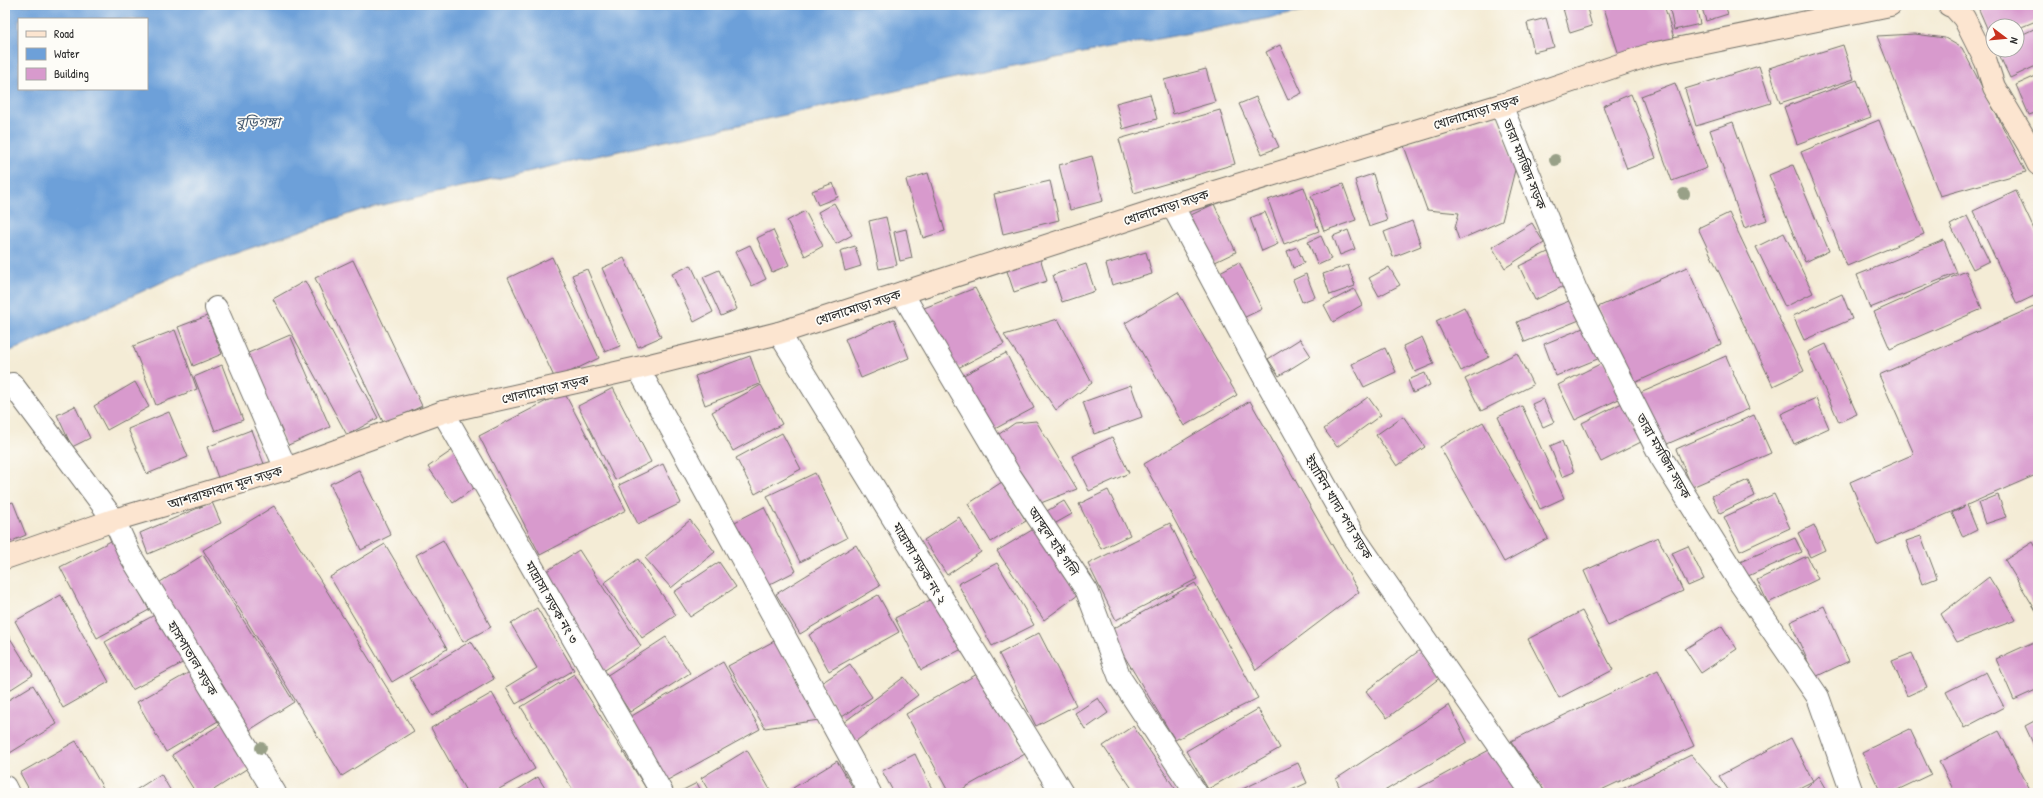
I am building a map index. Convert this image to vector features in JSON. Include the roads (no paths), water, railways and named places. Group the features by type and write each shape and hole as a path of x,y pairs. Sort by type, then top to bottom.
{"street":[{"name":"খোলামোড়া সড়ক","path":"443,412 638,368 780,333 1172,205 1501,105 1652,54 1890,5"},
{"path":"1949,5 1954,6 1967,24 1986,62 1994,87 2028,144 2038,164"},
{"name":"তারা মসজিদ সড়ক","path":"1501,105 1576,290 1661,457 1740,583 1818,697 1852,793"},
{"name":"ইয়ামিন খাদ্য পণ্য সড়ক","path":"1172,205 1263,375 1355,538 1532,793"},
{"name":"আব্দুল হাই গলি","path":"902,293 1011,477 1087,591 1120,678 1196,793"},
{"path":"216,308 286,469"},
{"name":"মাদ্রাসা সড়ক নং ২","path":"780,333 1062,793"},
{"path":"638,368 870,793"},
{"name":"হাসপাতাল সড়ক","path":"12,384 114,520 130,555 275,793"},
{"name":"আশরাফাবাদ মূল সড়ক","path":"5,558 114,520 286,469 443,412"},
{"name":"মাদ্রাসা সড়ক নং ৩","path":"443,412 662,793"},
{"path":"5,787 8,793"}],"water":[{"name":"বুড়িগঙ্গা","path":"5,5 1339,5 987,71 601,155 361,210 193,268 28,344 5,353"}]}
